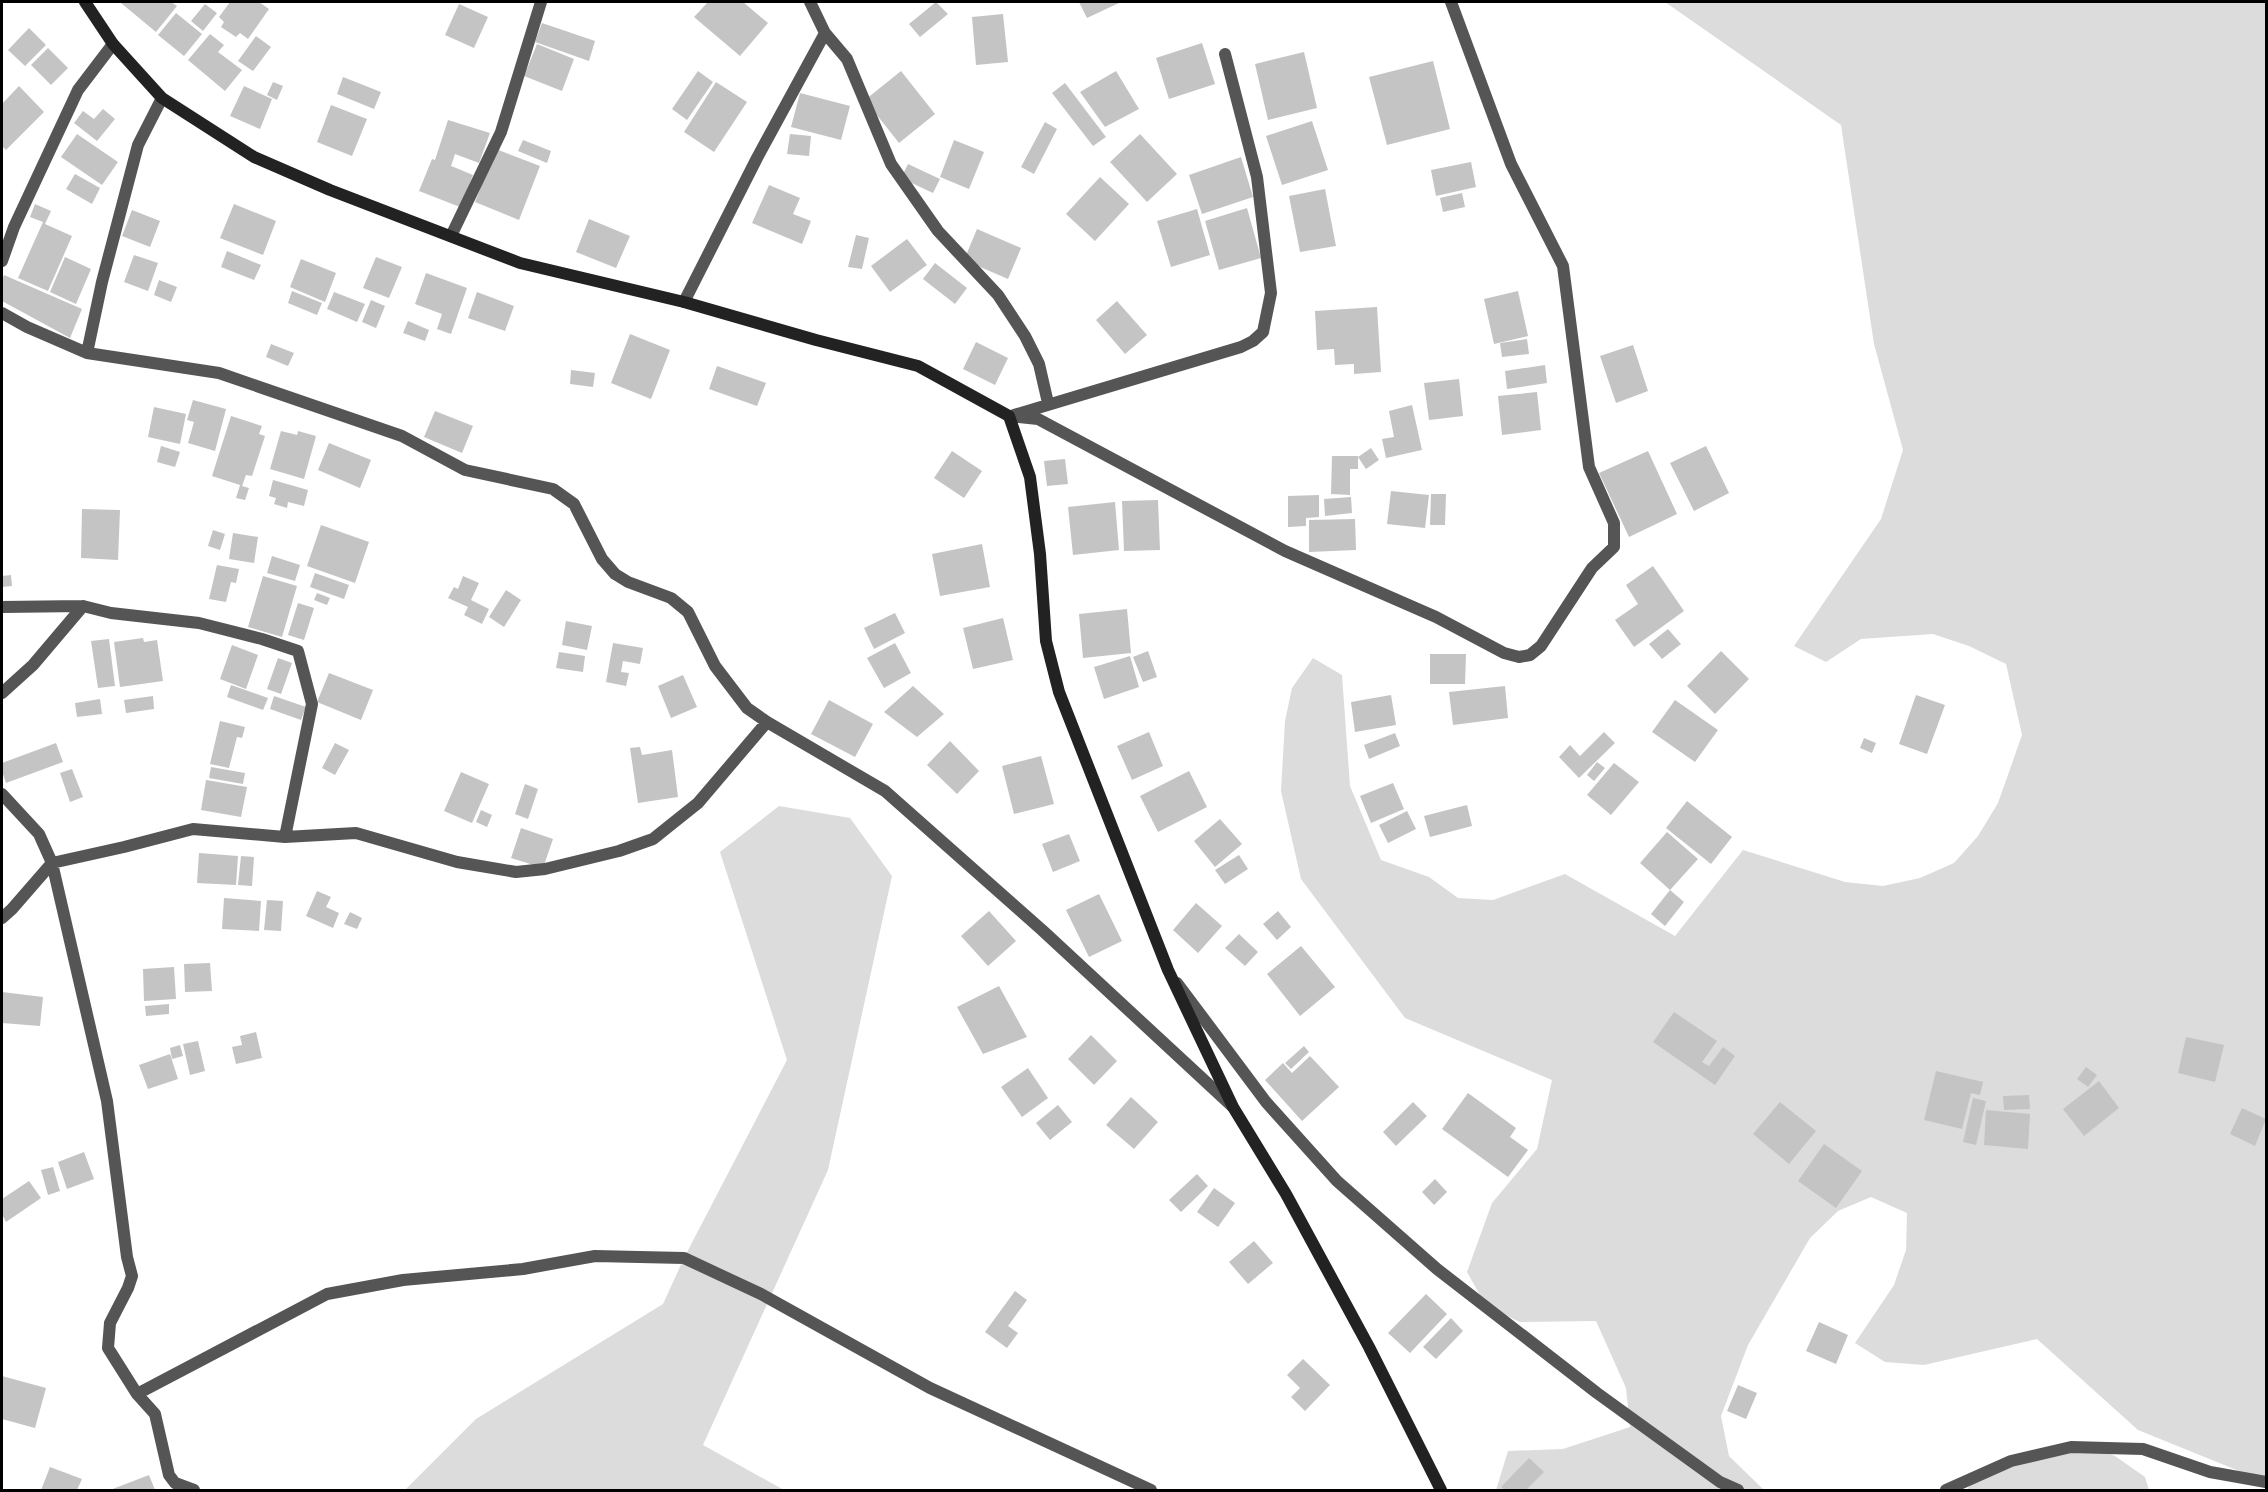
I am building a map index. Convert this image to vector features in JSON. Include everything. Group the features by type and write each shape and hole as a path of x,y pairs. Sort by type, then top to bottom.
{"main road":[{"path":"85,2 113,44 162,98 254,157 330,190 520,263 684,302 816,340 918,366 1010,416 1030,477 1040,554 1046,641 1059,692 1168,970 1233,1107 1297,1215 1369,1347 1441,1491"}],"street":[{"path":"451,237 501,132 541,2"},
{"path":"810,2 825,33 847,59 891,164 938,231 998,295 1025,336 1039,364 1048,403"},
{"path":"1010,416 1038,419 1285,551 1436,617 1504,653 1519,657 1530,655 1541,646 1592,568 1614,547 1614,523 1589,467 1563,266 1510,164 1451,2"},
{"path":"684,302 757,158 825,33"},
{"path":"2,261 14,227 78,90 113,44"},
{"path":"1010,416 1240,347 1253,341 1263,332 1271,293 1257,177 1225,54"},
{"path":"87,353 102,282 138,145 162,98"},
{"path":"2,313 27,327 87,353 219,373 402,435 465,470 553,489 574,504 602,559 615,574 628,582 671,598 688,612 715,666 747,708 766,722 885,791 1042,930 1233,1107"},
{"path":"2,607 83,606 111,613 199,623 298,651 312,704 285,837"},
{"path":"2,693 33,665 83,606"},
{"path":"2,918 52,863 193,829 285,837 356,833 457,862 516,872 545,869 619,851 653,839 698,803 766,722"},
{"path":"2,794 39,834 52,863 107,1101 127,1257 132,1276 110,1323 108,1348 137,1394 155,1414 169,1475 175,1483 194,1491"},
{"path":"1168,970 1266,1102 1337,1181 1437,1269 1587,1386 1720,1482 1738,1491"},
{"path":"137,1394 327,1294 403,1280 523,1269 595,1256 684,1258 761,1294 930,1388 1151,1491"},
{"path":"1946,1491 2011,1461 2071,1447 2143,1449 2210,1472 2266,1482"}],"shaded area":[{"path":"1665,2 2266,2 2266,1480 2138,1430 2037,1339 1924,1365 1885,1362 1855,1343 1894,1285 1906,1250 1907,1213 1871,1197 1838,1211 1810,1238 1748,1345 1721,1416 1729,1456 1764,1490 1496,1490 1508,1451 1563,1449 1630,1427 1626,1388 1596,1321 1520,1322 1486,1306 1467,1272 1492,1203 1537,1149 1552,1080 1405,1018 1301,879 1281,791 1285,721 1292,688 1313,658 1342,675 1350,786 1381,860 1429,877 1458,898 1493,900 1565,874 1675,936 1743,850 1845,882 1883,886 1920,878 1954,863 1978,836 1998,803 2022,735 2006,664 1969,646 1933,634 1861,639 1826,662 1794,646 1881,519 1903,450 1874,344 1841,125"},
{"path":"779,806 850,818 892,876 828,1170 703,1445 784,1490 405,1490 476,1419 663,1304 684,1258 787,1060 720,852"},
{"path":"2081,1442 2115,1456 2145,1477 2149,1490 1967,1490 1976,1474"}],"building":[{"path":"122,2 171,2 177,6 156,32"},
{"path":"230,2 259,2 269,9 248,39 240,33 236,37 221,27 224,22 219,17"},
{"path":"708,2 743,2 768,23 740,56 694,17"},
{"path":"936,2 948,14 920,37 909,24"},
{"path":"1079,2 1121,2 1087,18"},
{"path":"205,4 217,13 203,31 191,21"},
{"path":"459,4 488,17 474,48 445,35"},
{"path":"176,13 202,34 184,56 158,35"},
{"path":"1003,14 1008,62 976,65 972,17"},
{"path":"542,23 595,41 589,61 535,42"},
{"path":"29,28 46,45 25,66 8,50"},
{"path":"210,34 224,45 218,52 242,70 225,91 188,60"},
{"path":"256,36 271,47 253,71 238,61"},
{"path":"1202,43 1215,84 1169,99 1156,58"},
{"path":"537,44 574,59 562,91 524,76"},
{"path":"48,48 68,68 51,85 31,65"},
{"path":"1304,52 1317,108 1268,120 1255,64"},
{"path":"1433,61 1450,129 1387,145 1369,77"},
{"path":"698,71 713,82 687,120 672,109"},
{"path":"901,71 935,114 899,143 865,100"},
{"path":"1116,71 1139,109 1105,127 1080,92"},
{"path":"343,77 381,92 374,109 337,94"},
{"path":"273,82 283,86 277,100 267,95"},
{"path":"716,82 747,102 714,152 684,132"},
{"path":"1065,83 1106,137 1093,146 1052,93"},
{"path":"19,86 44,112 6,150 2,146 2,104"},
{"path":"244,86 272,99 260,129 230,116"},
{"path":"800,93 850,106 841,140 791,127"},
{"path":"331,105 367,119 352,156 317,142"},
{"path":"103,109 115,119 97,141 74,123 83,111 94,119"},
{"path":"448,120 490,133 479,163 455,154 451,166 473,175 460,207 419,191 432,159 435,160"},
{"path":"1312,121 1328,170 1282,185 1266,136"},
{"path":"1045,122 1057,129 1034,174 1021,167"},
{"path":"77,134 118,162 102,185 61,157"},
{"path":"790,134 811,136 809,156 787,154"},
{"path":"1140,134 1177,174 1147,202 1110,162"},
{"path":"523,140 551,151 547,163 518,151"},
{"path":"954,140 984,152 969,189 940,177"},
{"path":"496,149 540,166 519,220 475,202"},
{"path":"1241,157 1253,197 1202,214 1189,175"},
{"path":"1471,162 1476,187 1436,196 1431,170"},
{"path":"908,164 940,179 933,193 901,178"},
{"path":"75,174 100,188 92,204 66,189"},
{"path":"1100,177 1129,204 1095,241 1066,214"},
{"path":"769,185 800,198 793,214 811,221 802,244 752,223"},
{"path":"1325,189 1336,246 1300,252 1289,196"},
{"path":"1462,193 1465,207 1443,212 1440,198"},
{"path":"35,204 51,211 45,224 72,236 48,291 18,278 43,222 30,217"},
{"path":"234,204 276,221 263,255 220,238"},
{"path":"1247,208 1261,258 1219,270 1205,221"},
{"path":"1197,209 1210,255 1171,267 1157,221"},
{"path":"132,210 160,221 150,247 122,236"},
{"path":"589,219 630,236 616,268 576,252"},
{"path":"977,229 1021,248 1008,279 964,260"},
{"path":"856,235 869,238 862,269 848,267"},
{"path":"907,239 927,265 890,292 871,266"},
{"path":"227,251 261,265 254,280 221,267"},
{"path":"134,255 158,263 148,291 124,282"},
{"path":"65,257 91,269 76,304 50,292"},
{"path":"376,257 402,267 389,298 363,288"},
{"path":"301,259 336,273 325,302 290,287"},
{"path":"935,263 967,288 955,304 923,279"},
{"path":"426,273 467,288 451,334 437,329 442,314 415,304"},
{"path":"4,275 82,309 70,338 2,301"},
{"path":"159,280 177,287 171,302 154,295"},
{"path":"292,291 322,303 317,315 288,303"},
{"path":"1518,291 1528,336 1494,344 1484,299"},
{"path":"334,292 365,304 357,322 327,309"},
{"path":"477,292 514,306 505,331 468,318"},
{"path":"371,300 385,306 376,328 362,322"},
{"path":"1117,301 1147,335 1125,354 1096,320"},
{"path":"1377,307 1381,372 1354,374 1354,364 1335,365 1334,349 1317,350 1315,311"},
{"path":"408,321 429,330 425,341 403,333"},
{"path":"630,334 670,350 651,399 611,383"},
{"path":"1527,339 1529,354 1502,357 1500,343"},
{"path":"976,342 1008,358 995,385 963,369"},
{"path":"271,344 294,353 288,366 266,357"},
{"path":"1633,345 1648,391 1616,403 1600,356"},
{"path":"1545,365 1547,383 1507,389 1505,371"},
{"path":"717,366 766,383 757,406 709,389"},
{"path":"571,370 595,373 593,387 570,384"},
{"path":"1459,379 1463,416 1429,420 1424,383"},
{"path":"1537,392 1541,430 1502,435 1498,396"},
{"path":"193,400 226,409 215,451 188,443 194,422 187,420"},
{"path":"1412,405 1422,450 1386,458 1382,439 1394,437 1389,411"},
{"path":"154,407 186,414 180,444 148,437"},
{"path":"435,411 473,426 462,453 424,437"},
{"path":"231,416 262,426 259,434 265,436 252,476 246,475 242,486 249,488 245,500 236,498 240,485 212,476"},
{"path":"281,431 297,435 298,431 316,436 304,479 270,469"},
{"path":"329,443 371,460 360,488 318,470"},
{"path":"161,446 180,452 175,467 157,462"},
{"path":"1706,446 1729,493 1694,511 1670,463"},
{"path":"1371,448 1379,460 1366,469 1358,457"},
{"path":"952,451 982,471 964,498 934,478"},
{"path":"1648,451 1677,514 1629,537 1599,473"},
{"path":"1332,456 1358,456 1358,469 1350,469 1350,495 1331,494"},
{"path":"1065,459 1068,484 1047,486 1044,461"},
{"path":"273,480 308,490 304,506 288,502 287,508 274,504 276,498 269,496"},
{"path":"1391,491 1429,495 1425,528 1387,524"},
{"path":"1431,494 1446,494 1445,525 1430,525"},
{"path":"1319,495 1319,517 1306,518 1306,526 1288,527 1288,496"},
{"path":"1351,497 1352,513 1325,516 1324,499"},
{"path":"1158,500 1160,550 1124,551 1122,501"},
{"path":"1115,502 1119,550 1073,555 1068,507"},
{"path":"82,509 120,510 118,560 81,558"},
{"path":"1355,519 1356,550 1309,552 1309,520"},
{"path":"321,525 369,542 355,583 307,566"},
{"path":"213,530 225,534 220,550 208,546"},
{"path":"233,533 258,537 254,563 229,559"},
{"path":"982,544 990,587 940,596 932,554"},
{"path":"272,556 300,565 295,581 267,573"},
{"path":"217,565 239,569 236,583 231,582 226,602 209,599"},
{"path":"1653,566 1684,611 1634,647 1615,620 1638,604 1626,585"},
{"path":"315,573 349,585 344,599 310,587"},
{"path":"11,575 12,586 2,587 2,576"},
{"path":"263,576 297,586 282,637 248,627"},
{"path":"463,576 479,583 471,600 489,609 482,624 464,615 468,607 448,598 454,587 458,589"},
{"path":"506,590 521,600 504,627 489,617"},
{"path":"317,593 330,598 327,605 314,600"},
{"path":"298,603 314,608 304,640 288,635"},
{"path":"1127,609 1131,653 1083,658 1079,614"},
{"path":"895,613 905,633 874,649 864,628"},
{"path":"1003,618 1013,660 973,669 963,628"},
{"path":"566,621 592,626 587,650 562,645"},
{"path":"1668,629 1681,644 1662,659 1649,644"},
{"path":"143,638 144,642 157,640 163,681 120,687 114,642"},
{"path":"109,639 115,686 98,688 91,641"},
{"path":"613,643 643,648 640,664 623,661 621,672 629,673 626,686 606,682"},
{"path":"895,643 911,673 884,688 867,658"},
{"path":"232,645 258,655 246,689 220,679"},
{"path":"1148,651 1157,677 1143,682 1133,657"},
{"path":"1721,651 1749,679 1715,714 1687,686"},
{"path":"559,652 585,656 583,672 556,668"},
{"path":"1430,654 1466,654 1465,684 1430,684"},
{"path":"1130,656 1139,687 1104,699 1094,667"},
{"path":"278,658 292,663 281,694 267,689"},
{"path":"329,673 373,690 361,720 317,702"},
{"path":"683,675 697,707 671,718 658,686"},
{"path":"231,685 268,698 263,710 227,697"},
{"path":"913,686 944,714 917,737 884,712"},
{"path":"1505,686 1508,718 1453,725 1449,692"},
{"path":"1391,695 1396,725 1355,732 1351,702"},
{"path":"1916,695 1945,705 1927,754 1899,744"},
{"path":"153,696 154,709 126,713 124,700"},
{"path":"274,696 306,707 301,720 270,709"},
{"path":"100,699 102,714 77,717 75,703"},
{"path":"829,700 873,724 855,757 811,734"},
{"path":"1675,700 1718,730 1695,762 1652,732"},
{"path":"220,721 245,727 242,738 237,737 229,768 210,764"},
{"path":"1149,732 1163,766 1132,780 1117,746"},
{"path":"1604,732 1615,743 1579,778 1559,757 1570,745 1580,756"},
{"path":"1395,733 1400,746 1369,759 1364,745"},
{"path":"1864,738 1876,743 1872,753 1860,748"},
{"path":"950,741 979,771 957,794 927,765"},
{"path":"56,743 63,762 6,783 2,763"},
{"path":"335,743 349,750 335,775 322,768"},
{"path":"640,747 642,755 672,750 678,797 638,803 630,748"},
{"path":"1041,756 1054,804 1014,814 1002,766"},
{"path":"1597,762 1605,768 1594,781 1587,775"},
{"path":"1614,763 1639,782 1611,815 1587,795"},
{"path":"211,767 245,773 243,784 209,778"},
{"path":"72,769 83,797 70,802 60,773"},
{"path":"1189,771 1207,807 1158,832 1140,796"},
{"path":"461,772 489,784 472,823 444,811"},
{"path":"206,780 247,787 241,817 201,810"},
{"path":"1393,783 1404,809 1371,823 1360,796"},
{"path":"525,784 538,789 528,819 515,814"},
{"path":"1687,801 1732,837 1711,864 1666,828"},
{"path":"1467,805 1472,826 1430,837 1424,816"},
{"path":"481,810 492,815 487,827 476,822"},
{"path":"1407,811 1416,829 1388,843 1379,825"},
{"path":"1220,819 1242,844 1215,867 1194,841"},
{"path":"521,828 553,839 543,868 511,858"},
{"path":"1667,832 1698,859 1670,890 1640,863"},
{"path":"1069,834 1080,861 1053,872 1042,844"},
{"path":"199,853 238,856 236,885 197,883"},
{"path":"1239,855 1248,869 1225,884 1215,870"},
{"path":"241,856 254,857 252,886 238,885"},
{"path":"1670,890 1684,902 1665,926 1651,914"},
{"path":"317,891 331,897 326,907 339,913 333,928 306,916"},
{"path":"1099,894 1122,941 1089,957 1066,910"},
{"path":"224,898 261,901 259,931 222,929"},
{"path":"267,900 283,901 281,931 264,930"},
{"path":"1196,903 1222,926 1198,953 1173,930"},
{"path":"989,911 1016,941 988,966 961,936"},
{"path":"1278,911 1291,927 1277,940 1263,924"},
{"path":"350,912 362,918 357,929 344,924"},
{"path":"1239,934 1258,952 1245,966 1225,948"},
{"path":"1301,946 1335,987 1300,1016 1267,974"},
{"path":"210,963 212,991 185,992 184,964"},
{"path":"174,967 176,999 144,1001 143,969"},
{"path":"999,986 1027,1037 983,1054 957,1007"},
{"path":"2,992 43,997 40,1026 2,1023"},
{"path":"169,1004 169,1014 146,1016 145,1006"},
{"path":"1674,1012 1717,1041 1702,1062 1709,1066 1723,1047 1735,1056 1715,1085 1653,1042"},
{"path":"256,1032 262,1058 236,1064 232,1047 242,1045 240,1036"},
{"path":"1091,1035 1117,1061 1094,1085 1068,1059"},
{"path":"2186,1037 2224,1045 2215,1082 2178,1073"},
{"path":"198,1041 205,1071 190,1075 183,1044"},
{"path":"180,1045 183,1056 172,1059 170,1048"},
{"path":"1304,1046 1309,1052 1291,1069 1285,1063"},
{"path":"170,1054 178,1079 148,1089 139,1065"},
{"path":"1310,1056 1339,1087 1302,1121 1265,1080 1283,1063 1292,1073"},
{"path":"2086,1067 2097,1075 2088,1087 2077,1079"},
{"path":"1028,1068 1048,1098 1022,1117 1001,1087"},
{"path":"1936,1071 1983,1082 1980,1095 1971,1093 1962,1129 1924,1120"},
{"path":"2099,1081 2119,1108 2084,1136 2063,1109"},
{"path":"1468,1093 1516,1128 1510,1137 1528,1150 1508,1177 1442,1129"},
{"path":"2029,1095 2030,1109 2004,1110 2003,1096"},
{"path":"1131,1097 1158,1122 1134,1149 1106,1125"},
{"path":"1973,1098 1986,1101 1976,1145 1963,1142"},
{"path":"1413,1102 1427,1116 1396,1146 1383,1132"},
{"path":"1780,1102 1816,1131 1789,1164 1753,1134"},
{"path":"1058,1105 1072,1122 1050,1140 1036,1123"},
{"path":"2242,1108 2266,1119 2255,1146 2230,1134"},
{"path":"1986,1110 2030,1114 2028,1149 1984,1145"},
{"path":"1824,1144 1862,1171 1836,1208 1798,1181"},
{"path":"84,1152 94,1179 67,1189 58,1162"},
{"path":"53,1167 60,1191 48,1195 41,1170"},
{"path":"1197,1174 1208,1186 1181,1212 1169,1200"},
{"path":"1435,1179 1447,1192 1434,1205 1422,1192"},
{"path":"29,1181 41,1198 6,1222 2,1214 2,1199"},
{"path":"1214,1188 1235,1203 1218,1227 1197,1212"},
{"path":"1254,1241 1273,1263 1248,1284 1229,1262"},
{"path":"1015,1291 1027,1300 1008,1326 1018,1333 1007,1348 985,1332"},
{"path":"1426,1294 1447,1314 1410,1353 1388,1333"},
{"path":"1451,1318 1463,1331 1436,1359 1423,1347"},
{"path":"1819,1322 1848,1335 1836,1364 1806,1351"},
{"path":"1303,1359 1330,1385 1305,1411 1291,1397 1300,1388 1287,1375"},
{"path":"2,1376 46,1388 35,1428 2,1419"},
{"path":"1738,1385 1757,1393 1746,1419 1727,1411"},
{"path":"1529,1458 1544,1472 1526,1490 1505,1490 1501,1487"},
{"path":"50,1467 82,1479 77,1490 41,1490"},
{"path":"149,1475 155,1490 110,1490"}]}
